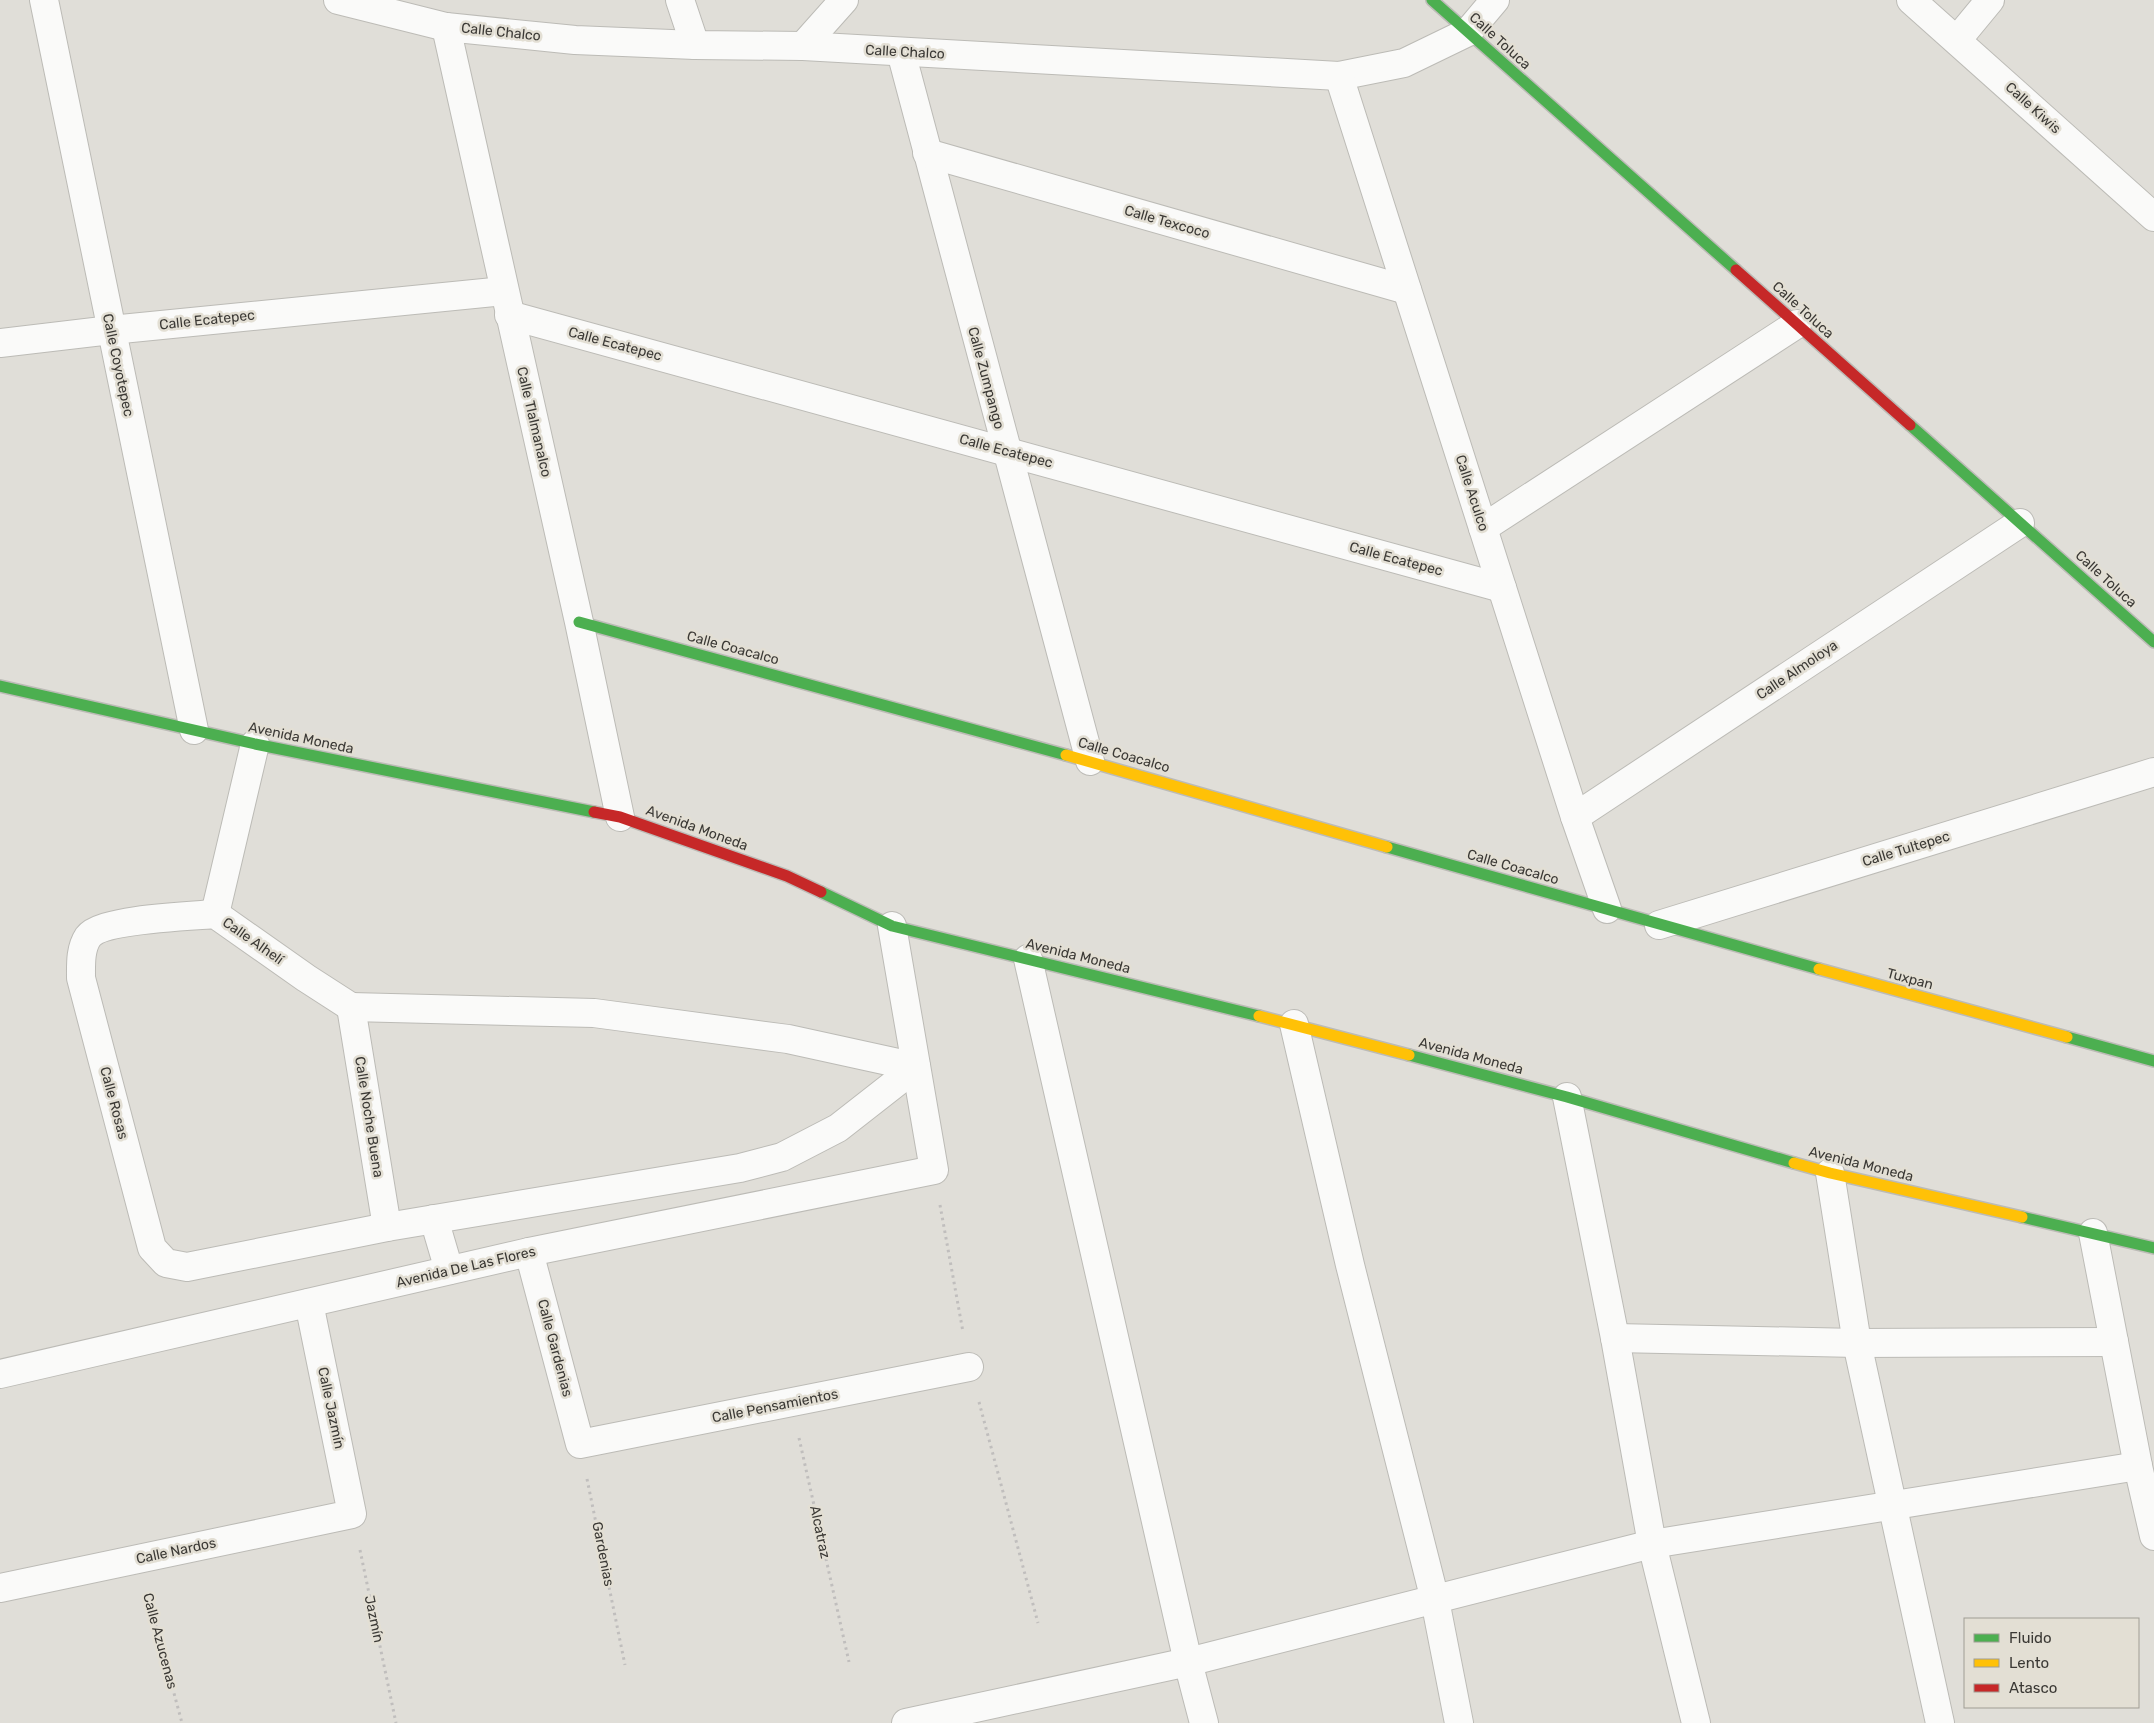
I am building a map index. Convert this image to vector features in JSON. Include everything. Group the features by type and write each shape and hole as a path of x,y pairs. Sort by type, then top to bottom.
{"main road":[{"name":"Calle Toluca","path":"1432,0 2154,642"},
{"name":"Calle Coacalco","path":"579,622 1090,761 1659,925"},
{"name":"Avenida Moneda","path":"0,686 255,744 620,817 787,876 892,926 1294,1024 1567,1097 1830,1173 2154,1248"},
{"name":"Tuxpan","path":"1659,925 2154,1061"}],"street":[{"name":"Calle Coyotepec","path":"44,0 110,330 194,730"},
{"name":"Calle Chalco","path":"338,0 446,27 576,40 695,45 802,46 1339,76 1404,63 1468,32"},
{"path":"680,0 695,45"},
{"path":"802,46 844,0"},
{"path":"1468,32 1495,0"},
{"name":"Calle Kiwis","path":"1910,0 2154,217"},
{"path":"1957,40 1990,0"},
{"name":"Calle Tlalmanalco","path":"446,27 579,622 620,817"},
{"name":"Calle Zumpango","path":"901,52 926,153 1090,761"},
{"name":"Calle Aculco","path":"1339,76 1575,817 1607,909"},
{"name":"Calle Texcoco","path":"926,153 1407,290"},
{"name":"Calle Ecatepec","path":"0,343 110,330 507,303 1006,451 1502,588"},
{"path":"1483,528 1797,324"},
{"name":"Calle Almoloya","path":"1575,817 2020,523"},
{"path":"215,914 255,744"},
{"name":"Calle Tultepec","path":"1659,925 2154,772"},
{"name":"Calle Alhelí","path":"88,937 99,929 116,924 215,914 351,1007"},
{"path":"892,926 916,1067"},
{"name":"Calle Rosas","path":"88,937 81,957 81,978 152,1248 166,1263 187,1267 387,1227"},
{"path":"1028,960 1188,1662 1204,1723"},
{"path":"351,1007 594,1013 788,1039 916,1067"},
{"name":"Calle Noche Buena","path":"351,1007 387,1227"},
{"path":"1294,1024 1350,1265 1435,1600 1459,1723"},
{"path":"387,1227 740,1168 782,1157 838,1128 916,1067"},
{"name":"Avenida De Las Flores","path":"0,1374 529,1252 934,1170 916,1067"},
{"path":"1567,1097 1615,1338 1652,1544 1696,1723"},
{"path":"1830,1173 1857,1342 1940,1723"},
{"path":"434,1219 450,1270"},
{"path":"2092,1233 2138,1466 2154,1536"},
{"name":"Calle Gardenias","path":"529,1252 580,1444"},
{"name":"Calle Jazmín","path":"309,1303 352,1514"},
{"path":"1615,1338 1857,1342 2114,1342"},
{"name":"Calle Pensamientos","path":"580,1444 969,1367"},
{"path":"906,1723 1188,1662 1652,1544 2138,1466"},
{"name":"Calle Nardos","path":"0,1588 352,1514"}],"path":[{"name":"Alcatraz","path":"791,1402 848,1662"},
{"name":"Gardenias","path":"580,1444 625,1665"},
{"name":"Jazmín","path":"352,1514 396,1723"},
{"name":"Calle Azucenas","path":"138,1559 182,1723"}],"traffic: fast":[{"path":"1432,0 1736,270"},
{"path":"1910,425 2154,642"},
{"path":"579,622 1066,755"},
{"path":"0,686 255,744 594,812"},
{"path":"1387,847 1819,969"},
{"path":"821,892 892,926 1259,1016"},
{"path":"2067,1037 2154,1061"},
{"path":"1409,1055 1567,1097 1794,1163"},
{"path":"2022,1217 2154,1248"}],"traffic: slow":[{"path":"1066,755 1387,847"},
{"path":"1819,969 2067,1037"},
{"path":"1259,1016 1409,1055"},
{"path":"1794,1163 2022,1217"}],"traffic: jam":[{"path":"1736,270 1910,425"},
{"path":"594,812 620,817 787,876 821,892"}]}
